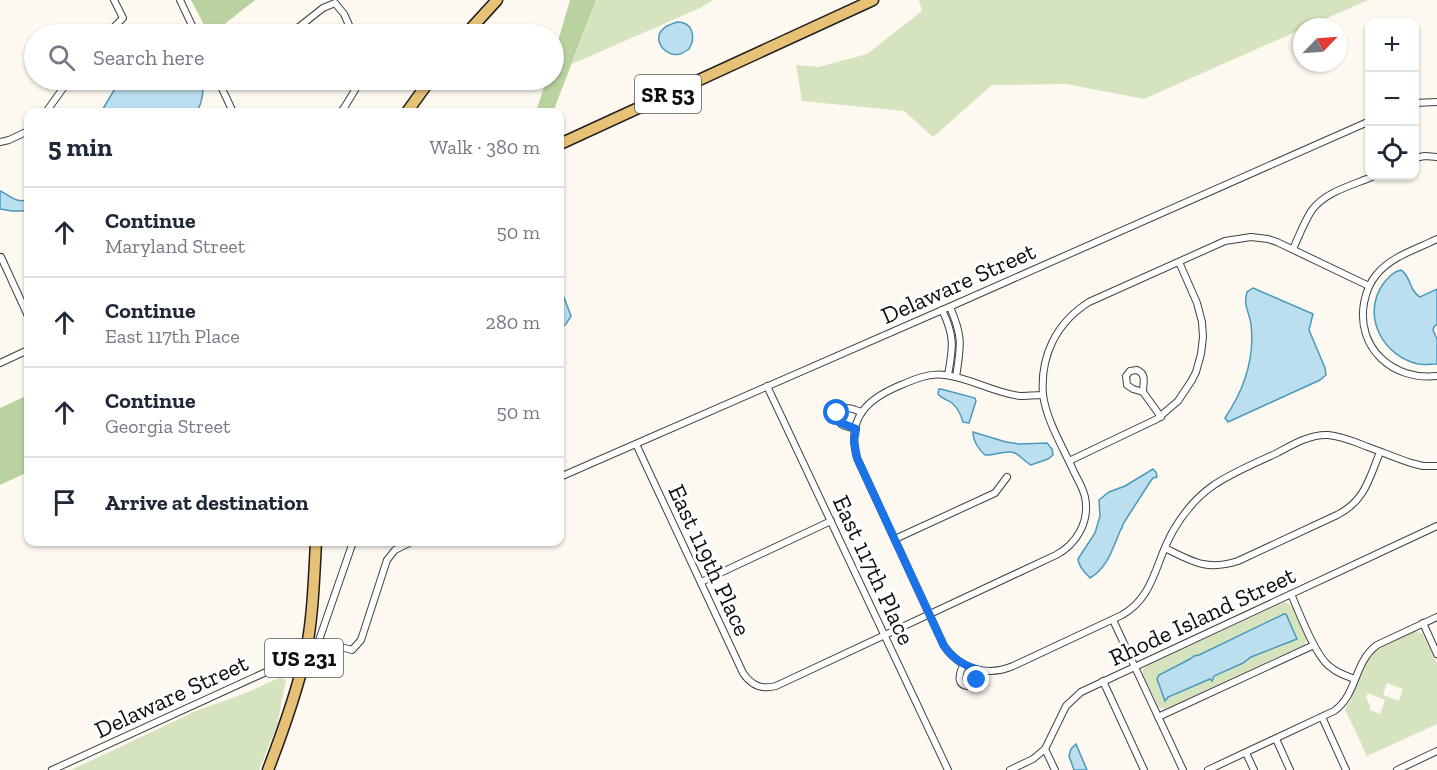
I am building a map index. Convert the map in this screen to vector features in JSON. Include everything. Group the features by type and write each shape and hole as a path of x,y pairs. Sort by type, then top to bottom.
{"main road":[{"path":"475,24 497,0"},
{"name":"SR 53","path":"564,142 873,0"},
{"path":"409,108 422,90"},
{"name":"US 231","path":"268,770 297,688 306,649 316,546"}],"street":[{"path":"114,0 123,18 117,24"},
{"path":"180,0 191,24"},
{"path":"303,24 323,8 335,3 348,24"},
{"path":"49,108 62,90"},
{"path":"222,90 231,108"},
{"path":"344,108 355,90"},
{"path":"1419,103 1437,102"},
{"name":"Delaware Street","path":"564,475 1365,123"},
{"path":"0,142 24,133"},
{"path":"1419,157 1437,157"},
{"path":"1293,249 1309,216 1318,204 1331,194 1365,180"},
{"path":"885,635 1056,555 1067,549 1080,532 1086,516 1086,503 1082,488 1048,414 1043,395 1042,378 1047,355 1058,330 1068,318 1089,302 1225,241 1244,237 1268,239 1369,286"},
{"path":"1437,239 1391,262 1377,273 1369,286 1363,307 1365,334 1375,352 1385,362 1399,371 1422,377 1437,376"},
{"path":"2,257 24,307"},
{"path":"1070,461 1161,417 1188,387 1196,372 1203,337 1197,303 1179,262"},
{"path":"950,307 960,338 956,377"},
{"path":"942,310 952,336 948,375"},
{"path":"0,363 24,352"},
{"path":"862,412 844,407 839,410 837,417 839,422 856,429 862,412 874,398 901,384 924,376 948,375 1013,394 1043,395"},
{"name":"East 117th Place","path":"767,386 948,770"},
{"path":"1143,392 1161,417"},
{"name":"East 117th Place","path":"856,429 854,441 857,458 944,646 953,657 964,664"},
{"path":"979,670 975,683 966,686 961,683 959,675 964,664 979,670 996,671 1007,668 1130,611 1142,600 1172,533 1194,502 1213,484 1229,474 1302,441 1330,435 1417,465 1437,466"},
{"name":"East 119th Place","path":"636,444 743,673 751,682 770,688 776,686 885,635"},
{"path":"1165,548 1200,564 1222,566 1238,561 1350,507 1366,489 1380,452"},
{"path":"895,539 995,493 1007,477"},
{"path":"702,582 831,521"},
{"name":"Rhode Island Street","path":"1045,749 1063,712 1081,692 1437,526"},
{"path":"351,546 318,643 352,650 361,640 387,560 395,550 403,546"},
{"path":"1291,594 1320,655 1337,672 1355,679"},
{"path":"1208,770 1334,711 1350,695 1363,660 1373,648 1437,616"},
{"path":"1113,620 1183,770"},
{"path":"1423,623 1437,654"},
{"name":"Delaware Street","path":"52,770 290,661 318,643"},
{"path":"1158,717 1314,645"},
{"path":"1103,681 1143,770"},
{"path":"1322,717 1346,770"},
{"path":"1275,739 1290,770"},
{"path":"1010,770 1033,759 1045,749 1055,770"},
{"path":"1397,770 1437,752"},
{"path":"1246,753 1254,770"}],"green space":[{"path":"191,0 255,0 225,24 204,24"},
{"path":"570,0 596,0 564,83 564,24"},
{"path":"596,0 714,0 572,64"},
{"path":"919,0 1368,0 1327,18 1293,18 1293,33 1144,99 1066,84 992,85 933,137 904,111 802,101 796,65 819,67 867,54 922,11"},
{"path":"543,90 561,90 555,108 537,108"},
{"path":"24,397 24,474 0,485 0,408"},
{"path":"1284,602 1295,611 1307,639 1304,645 1166,709 1159,708 1143,674 1146,666","holes":["1286,615 1296,637 1168,697 1164,697 1159,686 1159,675 1277,617"]},
{"path":"1415,631 1423,634 1437,664 1437,724 1367,756 1345,709 1373,653 1387,643","holes":["1387,683 1403,689 1399,701 1383,695","1368,693 1385,700 1380,714 1370,710 1366,697"]},
{"path":"281,677 286,680 277,725 259,770 71,770 196,711 246,693"}],"water":[{"path":"677,22 690,27 692,40 689,49 675,55 665,51 659,43 659,38 665,28"},
{"path":"114,90 203,90 198,108 103,108"},
{"path":"0,191 16,200 24,201 24,211 0,209"},
{"path":"1401,270 1420,297 1437,289 1437,324 1433,330 1437,339 1437,364 1418,364 1406,360 1386,344 1379,333 1374,309 1377,296 1389,277"},
{"path":"1253,288 1313,314 1309,330 1326,375 1320,380 1228,422 1225,418 1243,385 1250,362 1252,337 1246,301 1247,292"},
{"path":"564,298 571,316 564,326"},
{"path":"939,389 975,398 969,423 963,422 954,405 938,394"},
{"path":"973,432 1019,444 1047,443 1053,455 1031,465 1011,452 985,455 977,445"},
{"path":"1153,469 1157,477 1150,482 1123,524 1106,563 1090,578 1080,567 1078,559 1095,533 1100,516 1099,500 1109,492 1125,486"},
{"path":"1284,614 1297,639 1251,657 1214,676 1212,681 1210,679 1168,697 1165,701 1157,679 1159,675"},
{"path":"1076,744 1087,770 1074,770 1069,756"}],"route":[{"path":"837,413 842,425 856,429 854,441 857,458 944,646 958,661 979,670 977,680"}]}
